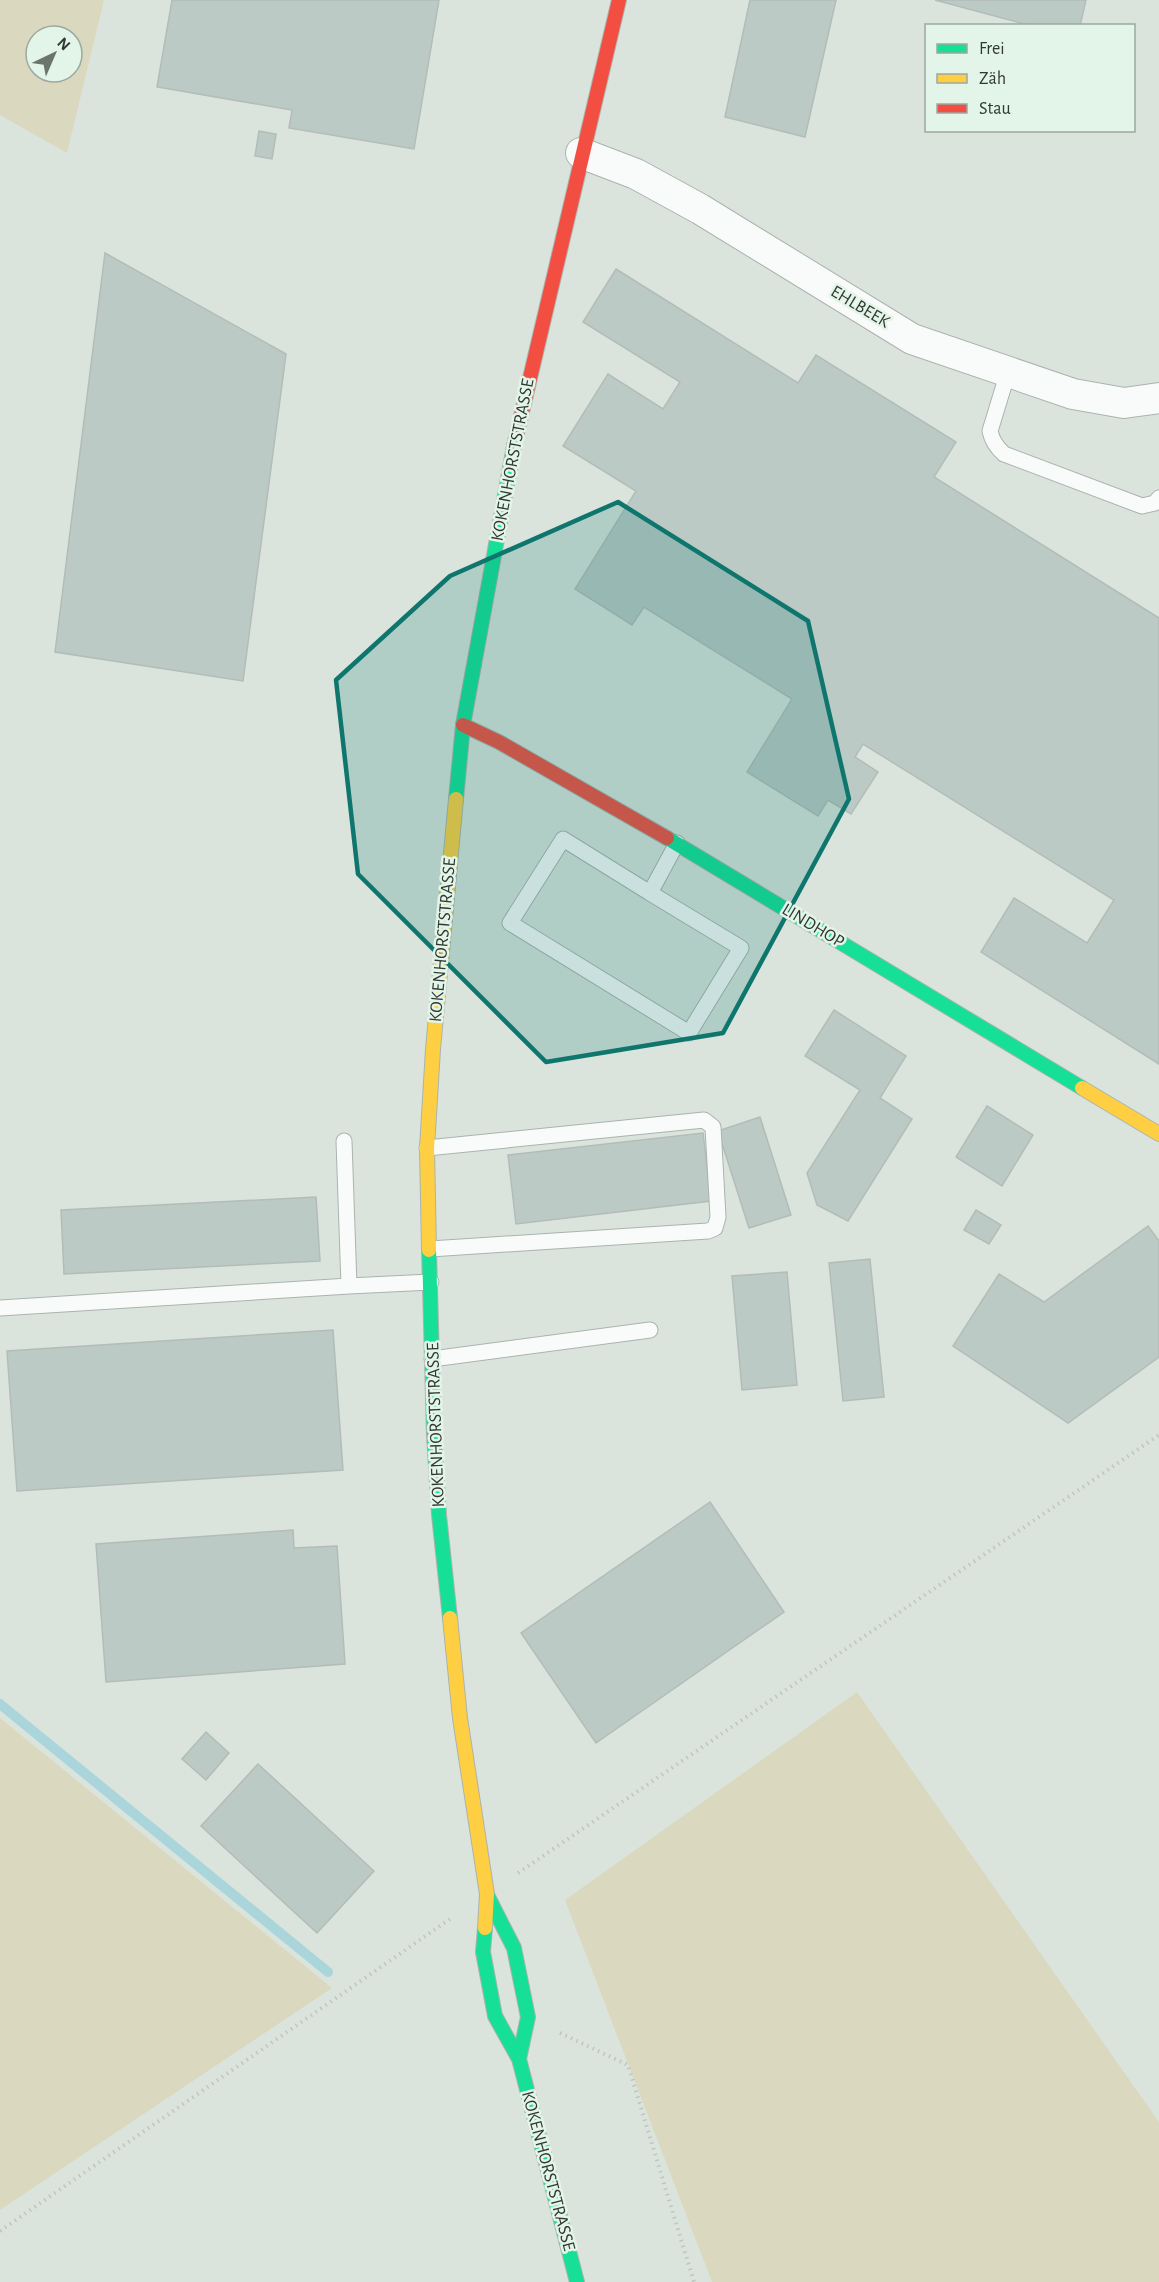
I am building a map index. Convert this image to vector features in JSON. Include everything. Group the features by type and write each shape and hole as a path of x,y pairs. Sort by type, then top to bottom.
{"main road":[{"name":"KOKENHORSTSTRASSE","path":"577,2282 519,2059 495,2016 483,1952 487,1894 460,1718 434,1435 427,1148 433,1048 463,725 515,441 618,0"},
{"name":"LINDHOP","path":"463,725 499,742 676,843 1159,1134"},
{"name":"KOKENHORSTSTRASSE","path":"487,1894 514,1948 528,2017 519,2059"}],"street":[{"name":"EHLBEEK","path":"581,153 636,174 681,199 912,339 1073,394 1124,403 1159,398"}],"lane":[{"path":"1008,372 990,431 997,449 1004,454 1142,506 1155,503 1159,498"},
{"path":"563,839 650,893 741,948 689,1033 510,923 563,839"},
{"path":"650,893 676,843"},
{"path":"427,1148 704,1120 713,1127 718,1217 715,1228 708,1231 430,1249"},
{"path":"344,1141 349,1286"},
{"path":"0,1308 431,1282"},
{"path":"432,1359 650,1330"}],"path":[{"path":"0,2231 487,1894 1159,1435"},
{"path":"556,2031 628,2065 694,2282"}],"highlighted area":[{"path":"618,502 808,621 849,799 723,1033 546,1062 358,874 336,680 450,576"}],"green space":[{"path":"0,0 104,0 84,83 84,24 24,24 24,84 84,84 67,153 0,115"},
{"path":"857,1692 1159,2122 1159,2282 712,2282 565,1900"},
{"path":"0,1718 332,1988 0,2210"}],"building":[{"path":"172,0 439,0 414,149 289,128 292,110 157,87"},
{"path":"750,0 836,0 805,137 725,117"},
{"path":"935,0 1086,0 1080,24 1025,24"},
{"path":"259,131 276,134 272,159 255,156"},
{"path":"105,253 286,354 243,681 55,652"},
{"path":"616,269 798,383 816,355 956,442 934,477 1159,618 1159,1064 981,952 1014,898 1087,943 1114,900 863,744 855,757 878,772 851,814 828,800 818,816 747,772 792,699 644,607 632,625 575,589 636,491 563,446 608,374 663,409 680,382 583,322"},
{"path":"834,1010 906,1056 880,1098 912,1119 848,1221 817,1205 807,1173 860,1090 805,1056"},
{"path":"987,1106 1033,1135 1002,1186 956,1157"},
{"path":"760,1117 791,1215 749,1228 718,1131"},
{"path":"703,1133 711,1201 516,1224 508,1155"},
{"path":"316,1197 320,1261 64,1274 61,1210"},
{"path":"976,1210 1001,1225 989,1244 964,1230"},
{"path":"1148,1226 1159,1241 1159,1357 1068,1423 953,1346 999,1274 1044,1302"},
{"path":"870,1259 884,1397 843,1401 829,1263"},
{"path":"787,1272 797,1385 742,1390 732,1276"},
{"path":"333,1330 343,1470 17,1491 7,1351"},
{"path":"710,1502 784,1612 596,1743 521,1633"},
{"path":"293,1530 294,1548 337,1546 345,1664 106,1682 96,1544"},
{"path":"206,1732 229,1753 206,1780 182,1759"},
{"path":"258,1764 374,1871 317,1933 201,1826"}],"waterway":[{"path":"0,1704 328,1972"}],"traffic: fast":[{"path":"456,799 463,725 514,446"},
{"path":"667,838 1082,1088"},
{"path":"429,1250 434,1435 439,1515 450,1618"},
{"path":"487,1895 514,1948 528,2017 519,2059"},
{"path":"485,1928 483,1952 495,2016 519,2059 577,2282"}],"traffic: slow":[{"path":"429,1250 427,1148 433,1049 456,799"},
{"path":"1082,1088 1159,1134"},
{"path":"450,1618 460,1718 487,1894 485,1928"}],"traffic: jam":[{"path":"514,446 619,0"},
{"path":"463,725 499,742 667,838"}]}
